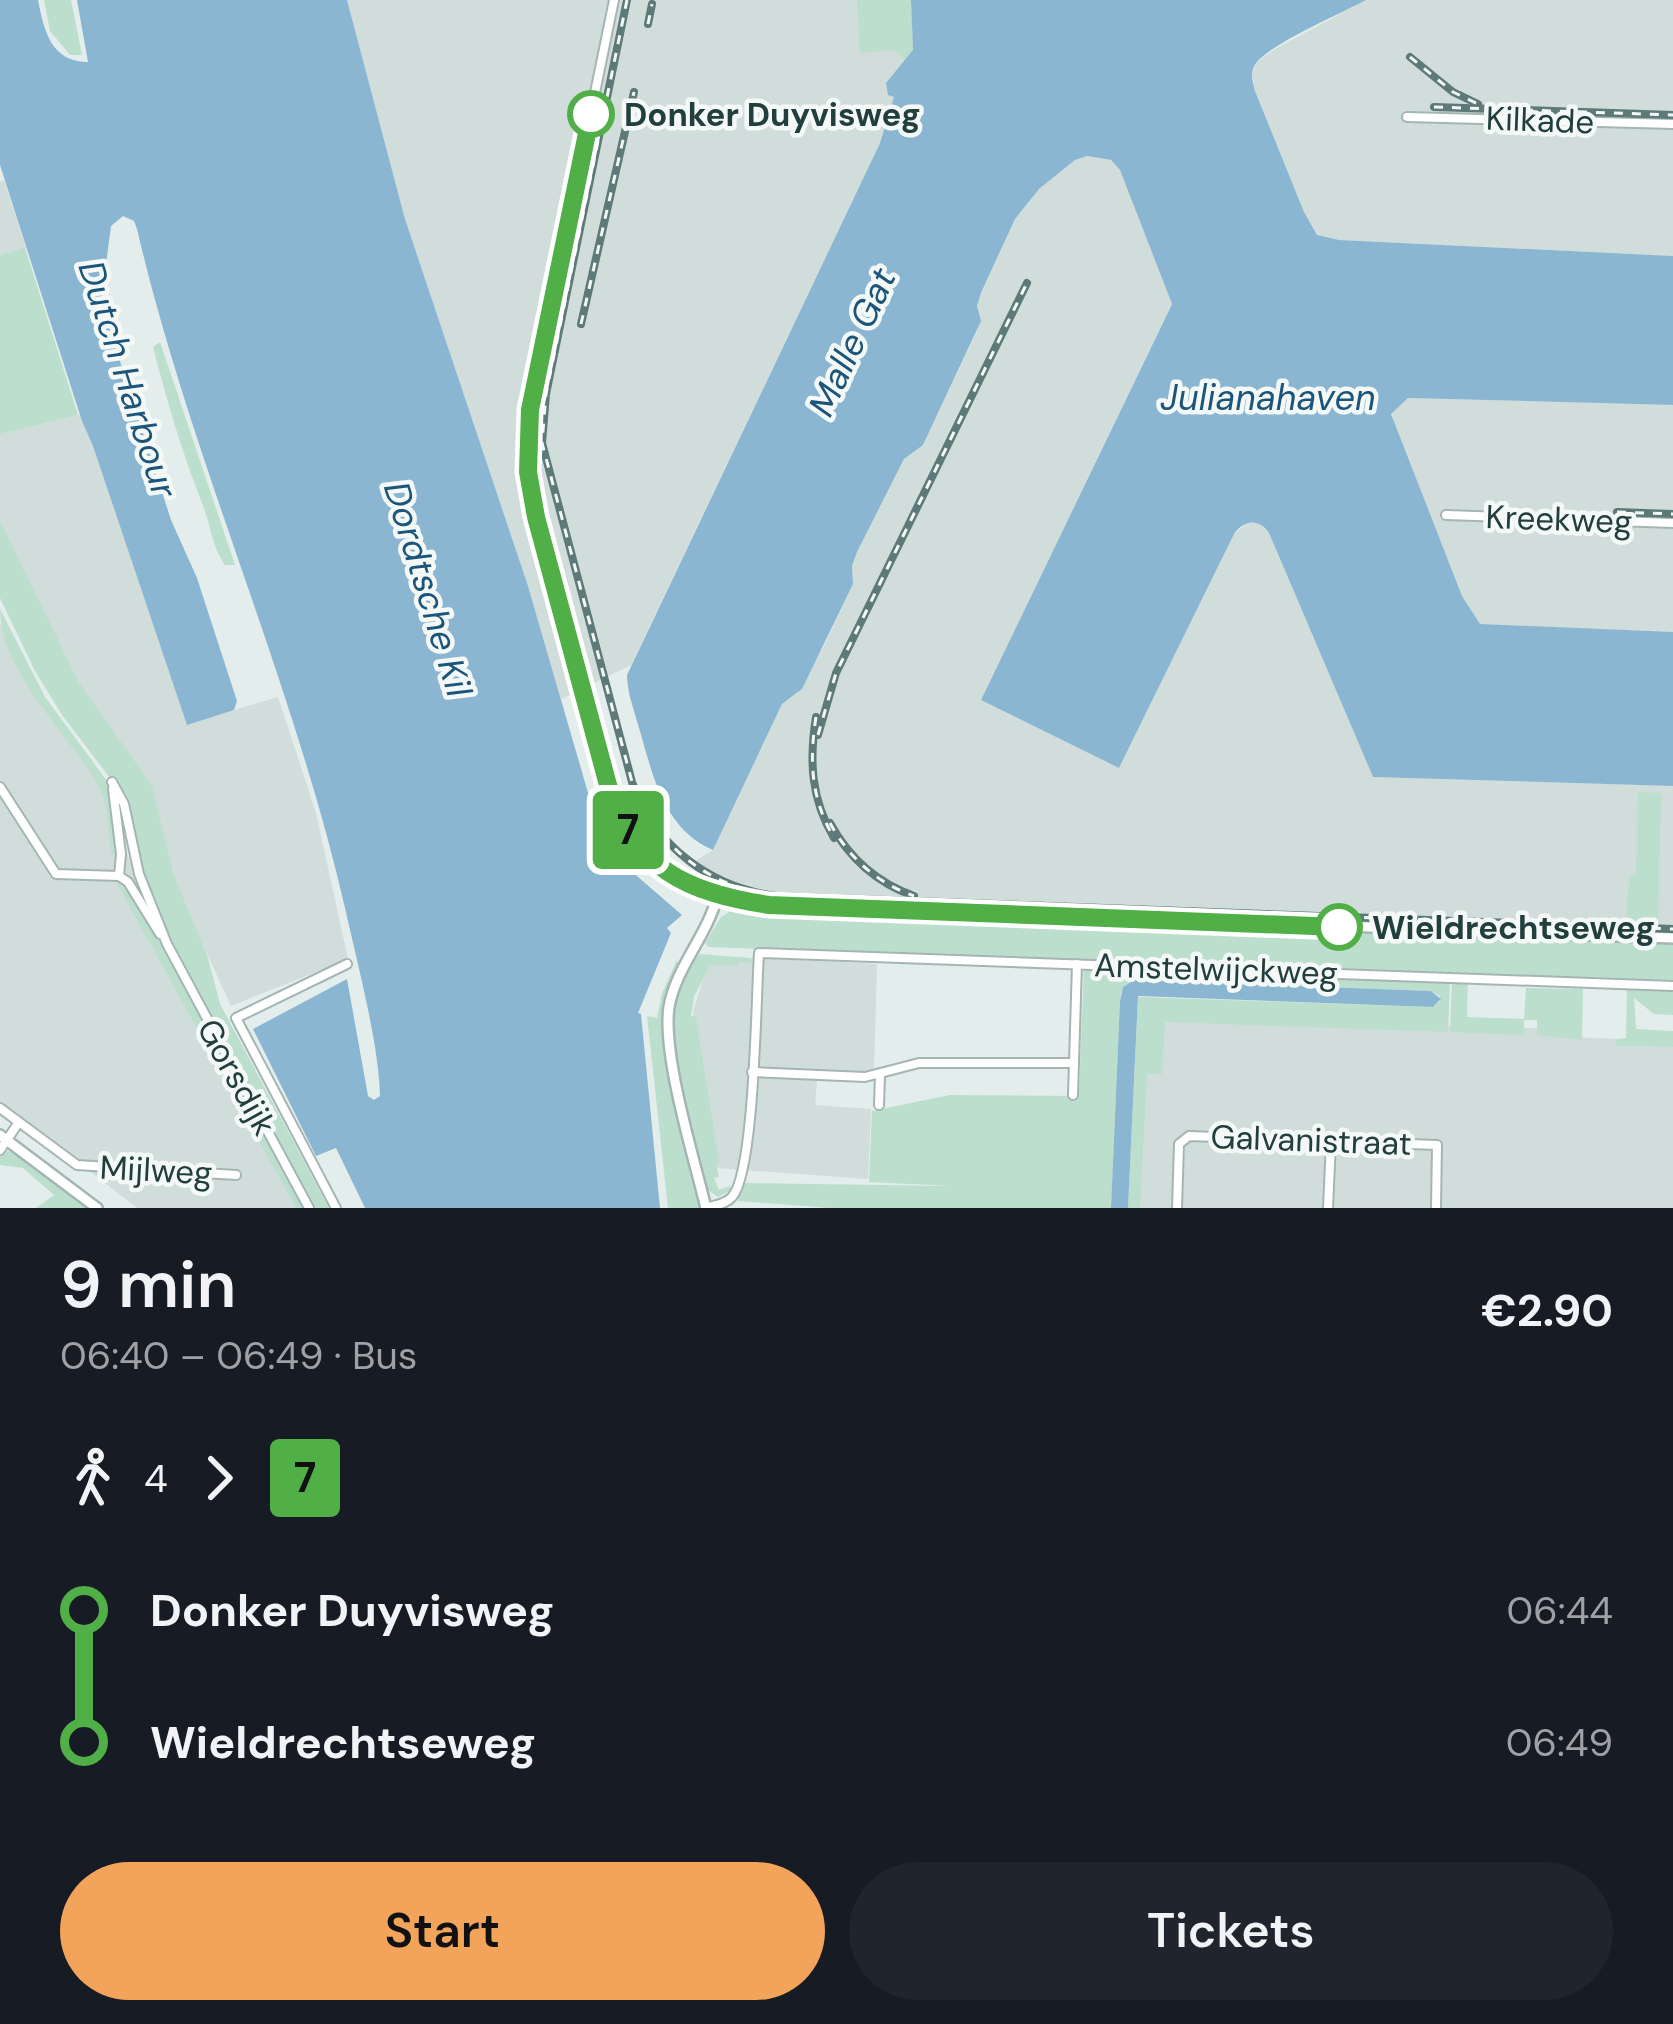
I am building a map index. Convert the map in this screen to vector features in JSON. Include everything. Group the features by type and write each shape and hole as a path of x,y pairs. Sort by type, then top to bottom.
{"street":[{"path":"614,0 530,410 528,472 614,806 636,840 666,871 690,888 717,897 769,905 1673,938"},
{"name":"Kilkade","path":"1407,117 1673,124"},
{"name":"Kreekweg","path":"1446,514 1673,523"},
{"name":"Gorsdijk","path":"167,944 139,874 124,804 112,782 122,854 119,876 128,882 167,944 309,1208"},
{"path":"0,787 56,874 119,876"},
{"path":"717,897 708,928 681,975 669,1010 679,1095 706,1208 728,1202 738,1188 747,1150 752,1072 880,1075 919,1064 1074,1063"},
{"name":"Amstelwijckweg","path":"752,1072 759,953 1673,986"},
{"path":"336,1208 236,1018 347,964"},
{"path":"1073,1095 1077,964"},
{"path":"879,1105 880,1075"},
{"name":"Mijlweg","path":"0,1108 76,1165 236,1175"},
{"path":"0,1150 4,1137 19,1122"},
{"name":"Galvanistraat","path":"1178,1208 1179,1144 1190,1136 1437,1144 1436,1208"},
{"path":"4,1137 97,1208"},
{"path":"1328,1208 1331,1141"}],"shaded area":[{"path":"347,0 911,0 913,50 880,143 631,665 561,699 405,219"},
{"path":"1366,0 1673,0 1673,256 1339,240 1317,235 1255,91 1252,71 1275,49"},
{"path":"1087,156 1111,160 1120,170 1172,303 981,700 1119,768 1234,534 1247,523 1260,523 1269,533 1373,777 1673,786 1673,929 791,897 739,888 691,864 713,850 782,704 798,693 825,644 853,584 857,552 904,459 923,445 977,331 978,301 1015,219 1039,189"},
{"path":"4,180 26,248 0,255 0,182"},
{"path":"1408,398 1673,405 1673,632 1480,625 1462,596 1392,422 1393,409"},
{"path":"91,412 190,723 278,697 316,813 348,959 231,1006 0,527 0,434"},
{"path":"0,623 42,708 105,783 141,898 323,1208 137,1208 0,1101"},
{"path":"753,958 877,964 874,1071 818,1070 815,1105 871,1109 868,1179 716,1168 693,1012 708,963"},
{"path":"1145,1014 1555,1029 1555,1036 1616,1039 1617,1046 1673,1047 1673,1208 1134,1208"}],"green space":[{"path":"44,0 71,0 82,55 70,55 50,31"},
{"path":"857,0 911,0 913,50 905,59 894,50 860,53"},
{"path":"25,248 78,415 0,434 0,255"},
{"path":"160,342 235,565 225,565 214,542 158,367 153,347"},
{"path":"0,521 78,681 152,786 174,876 207,955 220,1004 329,1208 312,1208 171,952 141,870 126,799 62,715 0,598"},
{"path":"0,609 45,697 110,785 119,855 112,855 99,787 23,680 3,633"},
{"path":"1638,792 1661,793 1658,929 1626,927 1629,876 1636,875"},
{"path":"116,882 182,978 306,1208 296,1208"},
{"path":"738,906 816,914 1673,944 1673,982 708,947 705,943 721,917"},
{"path":"699,954 751,958 751,963 738,962 737,966 710,965 694,997 691,1016 696,1017 719,1162 719,1177 714,1178 719,1190 730,1186 731,1190 718,1197 707,1189 682,1093 675,1043 678,990"},
{"path":"677,960 666,1054 700,1208 668,1208 647,1016 657,1018"},
{"path":"1084,967 1450,981 1448,1032 1165,1022 1162,1074 1147,1074 1140,1208 1128,1208 1138,997 1433,1007 1440,1001 1431,991 1135,980 1121,992 1120,1001 1111,1208 829,1208 738,1201 744,1183 951,1186 869,1182 872,1111 950,1095 1079,1096"},
{"path":"1452,980 1468,981 1467,1017 1524,1019 1526,988 1583,989 1582,1040 1537,1035 1537,1020 1524,1020 1524,1035 1450,1032"},
{"path":"1627,987 1673,989 1673,1015 1654,1014 1634,998 1636,1029 1673,1031 1673,1047 1616,1046 1616,1039 1626,1038"},
{"path":"5,1151 15,1152 91,1208 36,1208 54,1195 23,1168 0,1165"}],"water":[{"name":"Dordtsche Kil","path":"0,0 38,0 51,43 65,57 88,62 77,0 347,0 405,219 528,586 595,817 623,864 682,915 667,928 671,933 638,1013 660,1208 365,1208 336,1148 316,1156 253,1029 347,979 368,1096 374,1100 380,1096 367,1003 323,822 185,400 137,229 134,221 123,216 111,226 101,302 171,520 197,578 237,701 234,710 187,725 0,165"},
{"path":"911,0 1366,0 1276,47 1253,70 1255,91 1317,235 1339,240 1673,256 1673,405 1408,398 1391,414 1462,596 1480,624 1673,632 1673,786 1373,777 1269,533 1256,523 1234,534 1119,768 981,700 1172,304 1120,170 1111,160 1087,156 1039,189 1015,219 981,293 977,306 981,321 923,445 904,459 857,552 853,584 802,689 782,704 713,850 683,829 656,784 627,675 880,143 894,97 888,95 886,83 913,50"},
{"path":"1135,980 1431,991 1441,999 1433,1007 1138,996 1128,1208 1111,1208 1120,1001 1123,987"}],"railway":[{"path":"627,0 546,394 542,443 632,782 655,826 688,860 729,884 777,896 1673,929"},
{"path":"648,24 652,4"},
{"path":"1410,57 1453,92 1478,104"},
{"path":"581,324 634,92"},
{"path":"1434,107 1673,115"},
{"path":"818,735 836,673 1027,283"},
{"path":"1617,512 1673,514"},
{"path":"816,717 814,779 820,809 834,838"},
{"path":"830,823 865,868 914,896"}],"bus line":[{"name":"7","path":"591,114 530,410 528,472 614,806 648,855 690,888 769,905 1339,927"}],"place":[{"name":"Donker Duyvisweg","path":"591,114"},
{"name":"Wieldrechtseweg","path":"1339,927"}],"water label":[{"name":"Malle Gat","path":"852,342"},
{"name":"Dutch Harbour","path":"128,379"},
{"name":"Julianahaven","path":"1268,397"}]}
